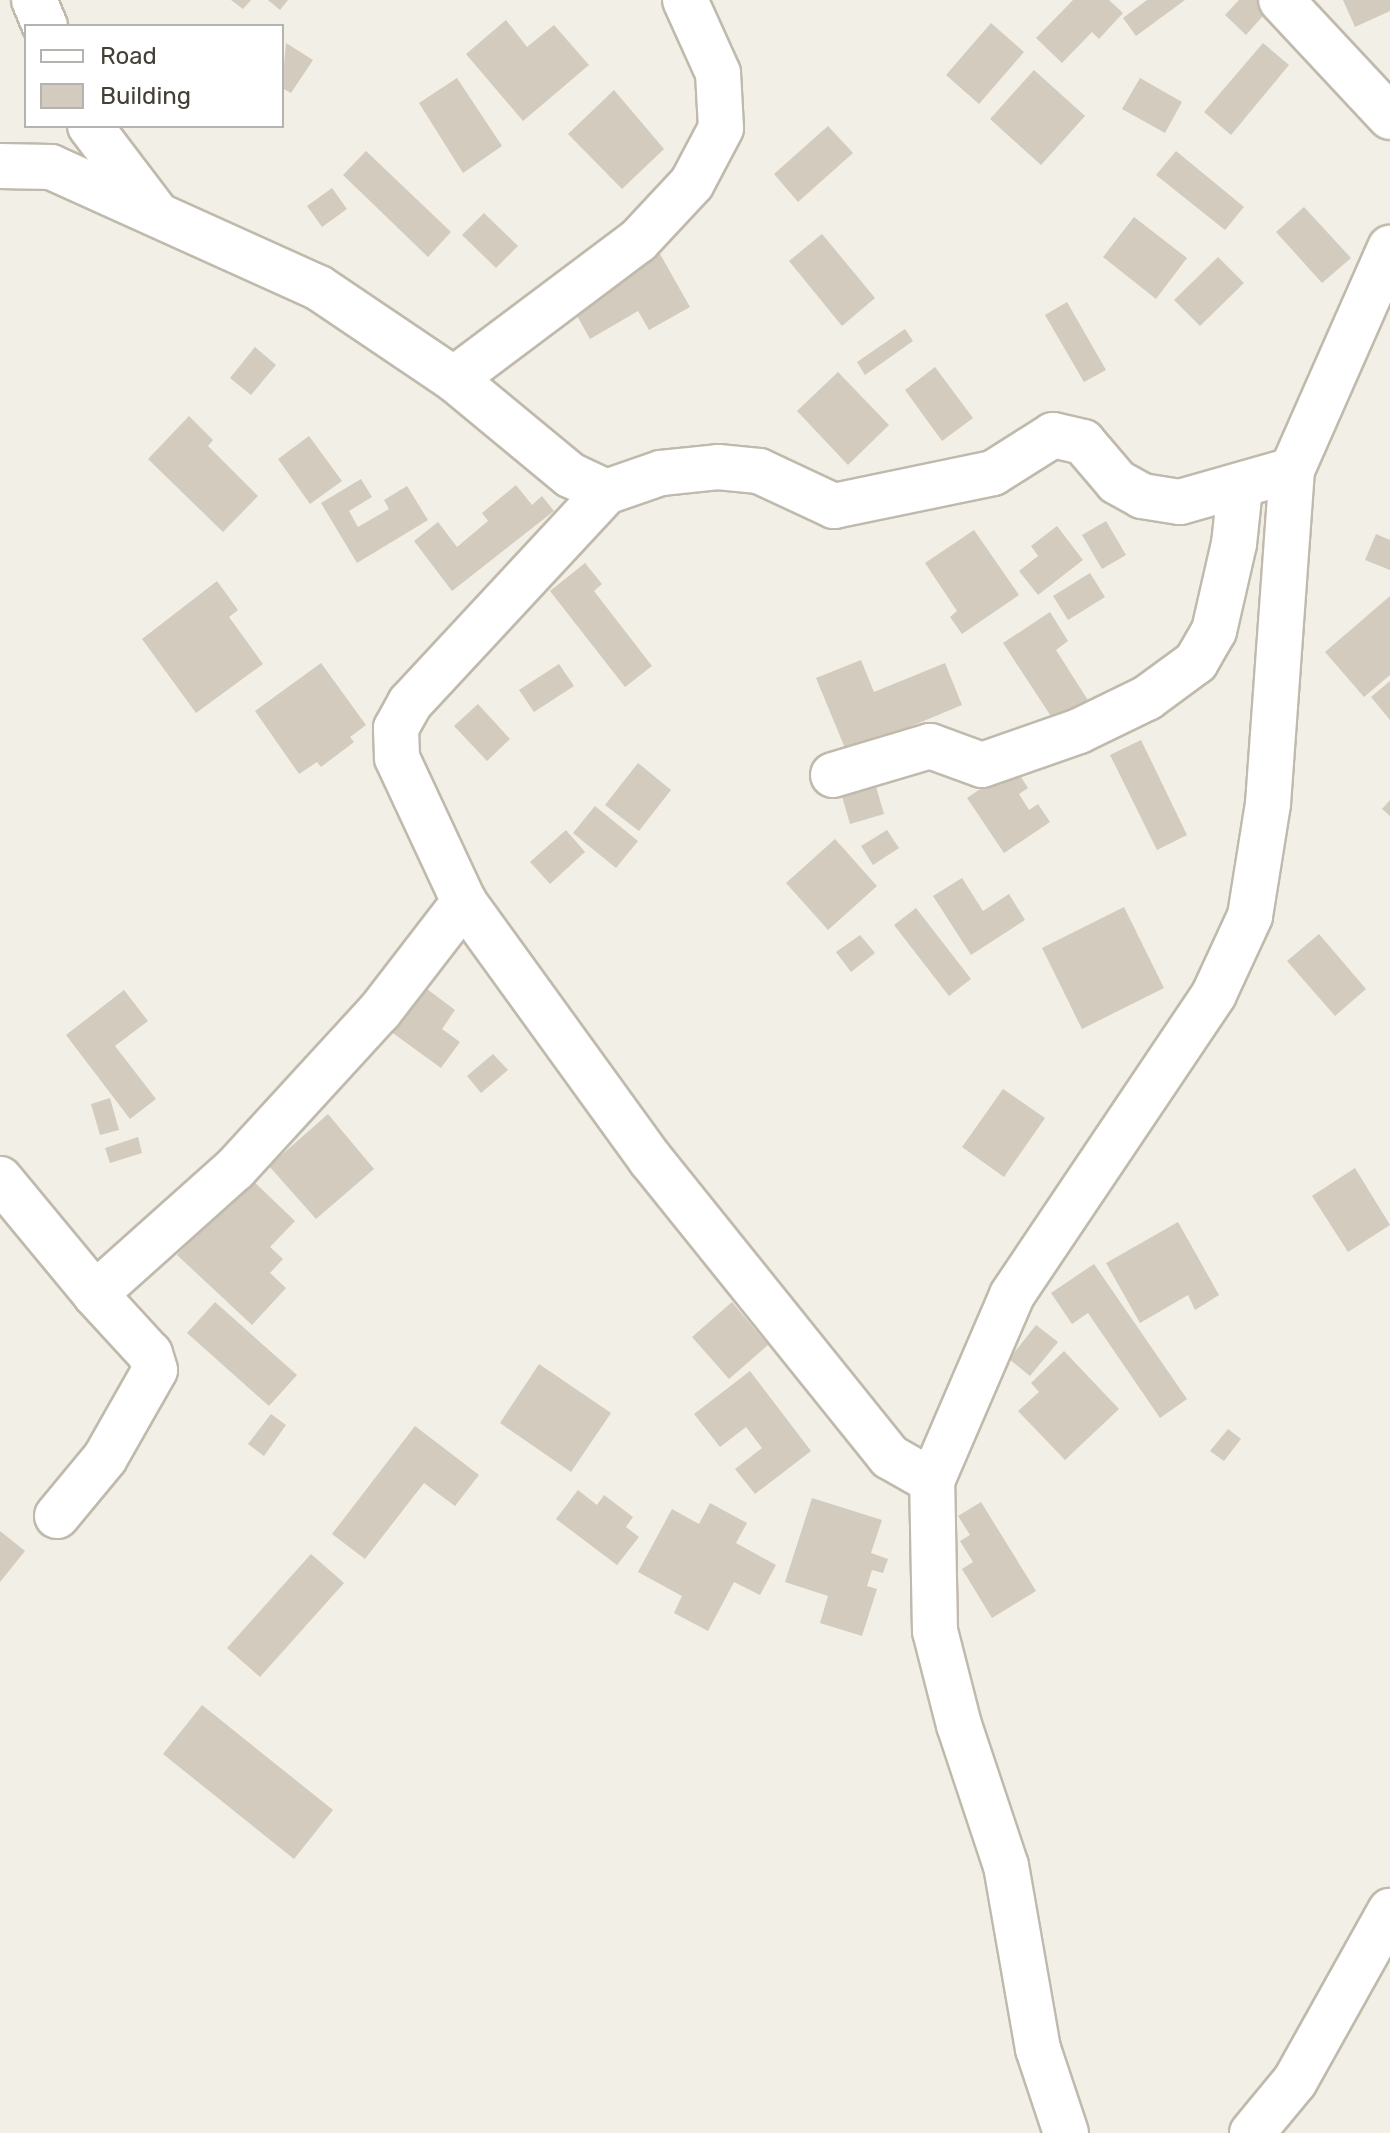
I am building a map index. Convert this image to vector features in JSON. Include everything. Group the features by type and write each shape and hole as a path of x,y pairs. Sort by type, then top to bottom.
{"street":[{"path":"34,0 44,24"},
{"path":"454,379 638,241 692,183 721,128 718,73 685,0"},
{"path":"1281,0 1390,117"},
{"path":"92,128 159,217"},
{"path":"0,166 51,167 319,288 454,379 570,475 606,492"},
{"path":"1066,2133 1038,2049 1006,1866 959,1725 935,1631 932,1481 1012,1295 1214,994 1250,916 1268,804 1292,470 1390,248"},
{"path":"932,1481 890,1457 752,1292 464,902 397,758 396,728 410,703 606,492 661,473 718,467 759,471 834,506 993,473 1053,435 1083,442 1117,482 1142,496 1180,502 1240,488 1292,470"},
{"path":"833,775 930,746 982,765 1079,731 1147,698 1196,662 1214,631 1234,544 1240,488"},
{"path":"95,1294 235,1169 380,1011 464,902"},
{"path":"0,1179 95,1294 150,1354 155,1370 105,1458 57,1516"},
{"path":"1252,2133 1295,2081 1390,1911"}],"building":[{"path":"231,0 251,0 243,9"},
{"path":"268,0 288,0 280,10"},
{"path":"1073,0 1109,0 1123,13 1099,39 1092,32 1062,63 1036,38"},
{"path":"1147,0 1185,0 1136,36 1123,18"},
{"path":"1239,0 1262,0 1270,8 1246,35 1225,15"},
{"path":"1343,0 1390,0 1390,11 1355,27"},
{"path":"506,20 527,47 554,25 589,65 523,121 466,54"},
{"path":"991,23 1024,52 979,104 946,75"},
{"path":"286,43 313,60 291,93 284,89"},
{"path":"1263,43 1289,65 1231,135 1204,112"},
{"path":"1034,70 1085,116 1041,165 990,119"},
{"path":"457,78 502,146 463,173 419,103"},
{"path":"1140,78 1182,102 1165,133 1122,109"},
{"path":"614,90 664,149 622,189 568,134"},
{"path":"828,126 853,153 798,202 774,174"},
{"path":"366,151 451,232 428,257 343,175"},
{"path":"1176,151 1244,207 1225,230 1156,175"},
{"path":"332,188 347,209 322,227 307,206"},
{"path":"1304,207 1351,258 1322,283 1276,232"},
{"path":"484,213 518,246 496,268 462,235"},
{"path":"1134,217 1187,258 1156,299 1103,257"},
{"path":"822,234 875,298 842,326 789,261"},
{"path":"660,254 690,307 649,330 638,311 590,339 571,305"},
{"path":"1218,257 1244,283 1200,326 1174,300"},
{"path":"1067,302 1106,370 1084,382 1045,315"},
{"path":"905,329 913,341 865,375 857,362"},
{"path":"255,347 276,365 251,395 230,378"},
{"path":"935,367 973,418 942,441 905,390"},
{"path":"838,372 889,425 848,465 797,411"},
{"path":"189,416 213,440 208,446 258,496 223,532 148,459"},
{"path":"309,436 342,481 310,504 278,459"},
{"path":"361,479 372,497 349,511 358,527 389,509 384,500 407,486 428,520 357,563 321,503"},
{"path":"516,485 532,505 542,496 554,511 452,591 414,541 438,522 457,547 488,521 482,513"},
{"path":"1106,521 1126,555 1102,569 1082,535"},
{"path":"1057,526 1083,560 1038,595 1019,571 1038,556 1031,546"},
{"path":"974,530 1019,595 962,634 950,617 957,611 925,563"},
{"path":"1376,534 1390,540 1390,570 1365,560"},
{"path":"585,563 602,584 594,591 652,666 625,687 550,591"},
{"path":"1090,573 1105,597 1068,620 1053,596"},
{"path":"217,581 238,610 229,617 263,664 196,713 142,639"},
{"path":"1390,596 1390,675 1364,697 1325,652"},
{"path":"1050,612 1068,641 1056,650 1091,705 1058,727 1003,643"},
{"path":"861,660 874,692 945,663 962,705 847,753 816,678"},
{"path":"321,663 366,725 350,737 354,742 321,767 317,762 299,774 255,711"},
{"path":"559,664 574,686 534,712 519,690"},
{"path":"1390,681 1390,720 1371,697"},
{"path":"478,704 510,739 487,761 454,726"},
{"path":"1141,740 1187,835 1157,850 1110,755"},
{"path":"638,763 671,790 639,831 605,805"},
{"path":"1014,766 1028,788 1019,794 1029,810 1038,804 1050,822 1004,853 967,798"},
{"path":"875,783 884,814 850,824 841,793"},
{"path":"1390,800 1390,816 1382,809"},
{"path":"595,806 638,841 616,868 573,833"},
{"path":"566,830 585,852 550,884 530,862"},
{"path":"887,830 899,848 873,865 861,846"},
{"path":"835,839 877,886 828,930 786,883"},
{"path":"962,878 983,911 1009,894 1025,920 971,955 933,896"},
{"path":"1124,907 1164,988 1082,1029 1042,948"},
{"path":"916,908 971,979 949,996 894,925"},
{"path":"1319,934 1366,989 1335,1016 1287,961"},
{"path":"860,935 875,953 851,972 836,952"},
{"path":"423,986 455,1010 442,1029 460,1042 441,1068 390,1031"},
{"path":"124,990 148,1021 115,1046 156,1099 130,1119 66,1035"},
{"path":"493,1054 508,1070 481,1093 467,1076"},
{"path":"1003,1089 1045,1118 1004,1177 962,1147"},
{"path":"110,1098 119,1130 100,1135 91,1104"},
{"path":"328,1114 374,1169 316,1219 269,1166"},
{"path":"138,1137 142,1153 110,1163 105,1148"},
{"path":"1355,1168 1390,1225 1348,1252 1312,1196"},
{"path":"250,1178 295,1221 270,1247 283,1259 270,1273 286,1288 252,1325 177,1255"},
{"path":"1178,1222 1219,1295 1195,1310 1188,1295 1140,1323 1106,1263"},
{"path":"1094,1264 1187,1399 1160,1418 1088,1313 1072,1324 1051,1293"},
{"path":"215,1302 297,1375 269,1406 187,1333"},
{"path":"732,1302 768,1345 729,1379 692,1337"},
{"path":"1036,1325 1058,1342 1030,1376 1009,1359"},
{"path":"1064,1351 1119,1409 1065,1460 1018,1411 1039,1392 1031,1383"},
{"path":"539,1364 611,1413 571,1472 500,1423"},
{"path":"750,1371 811,1451 755,1494 735,1469 762,1448 746,1427 720,1447 694,1414"},
{"path":"271,1414 286,1425 264,1456 248,1444"},
{"path":"415,1426 479,1475 455,1506 424,1483 365,1559 332,1534"},
{"path":"1228,1429 1241,1439 1224,1461 1210,1451"},
{"path":"578,1490 597,1505 604,1495 633,1517 626,1527 639,1537 617,1565 556,1519"},
{"path":"812,1498 882,1520 871,1553 888,1559 883,1573 872,1570 867,1586 877,1589 862,1636 820,1623 828,1596 785,1582"},
{"path":"981,1502 1036,1591 992,1618 962,1569 973,1562 960,1541 970,1535 958,1516"},
{"path":"710,1503 747,1523 736,1543 776,1565 760,1595 734,1582 708,1631 674,1613 682,1596 638,1572 672,1509 699,1524"},
{"path":"0,1531 25,1551 0,1582"},
{"path":"311,1554 344,1583 260,1677 227,1648"},
{"path":"202,1705 333,1810 294,1859 163,1754"}]}
